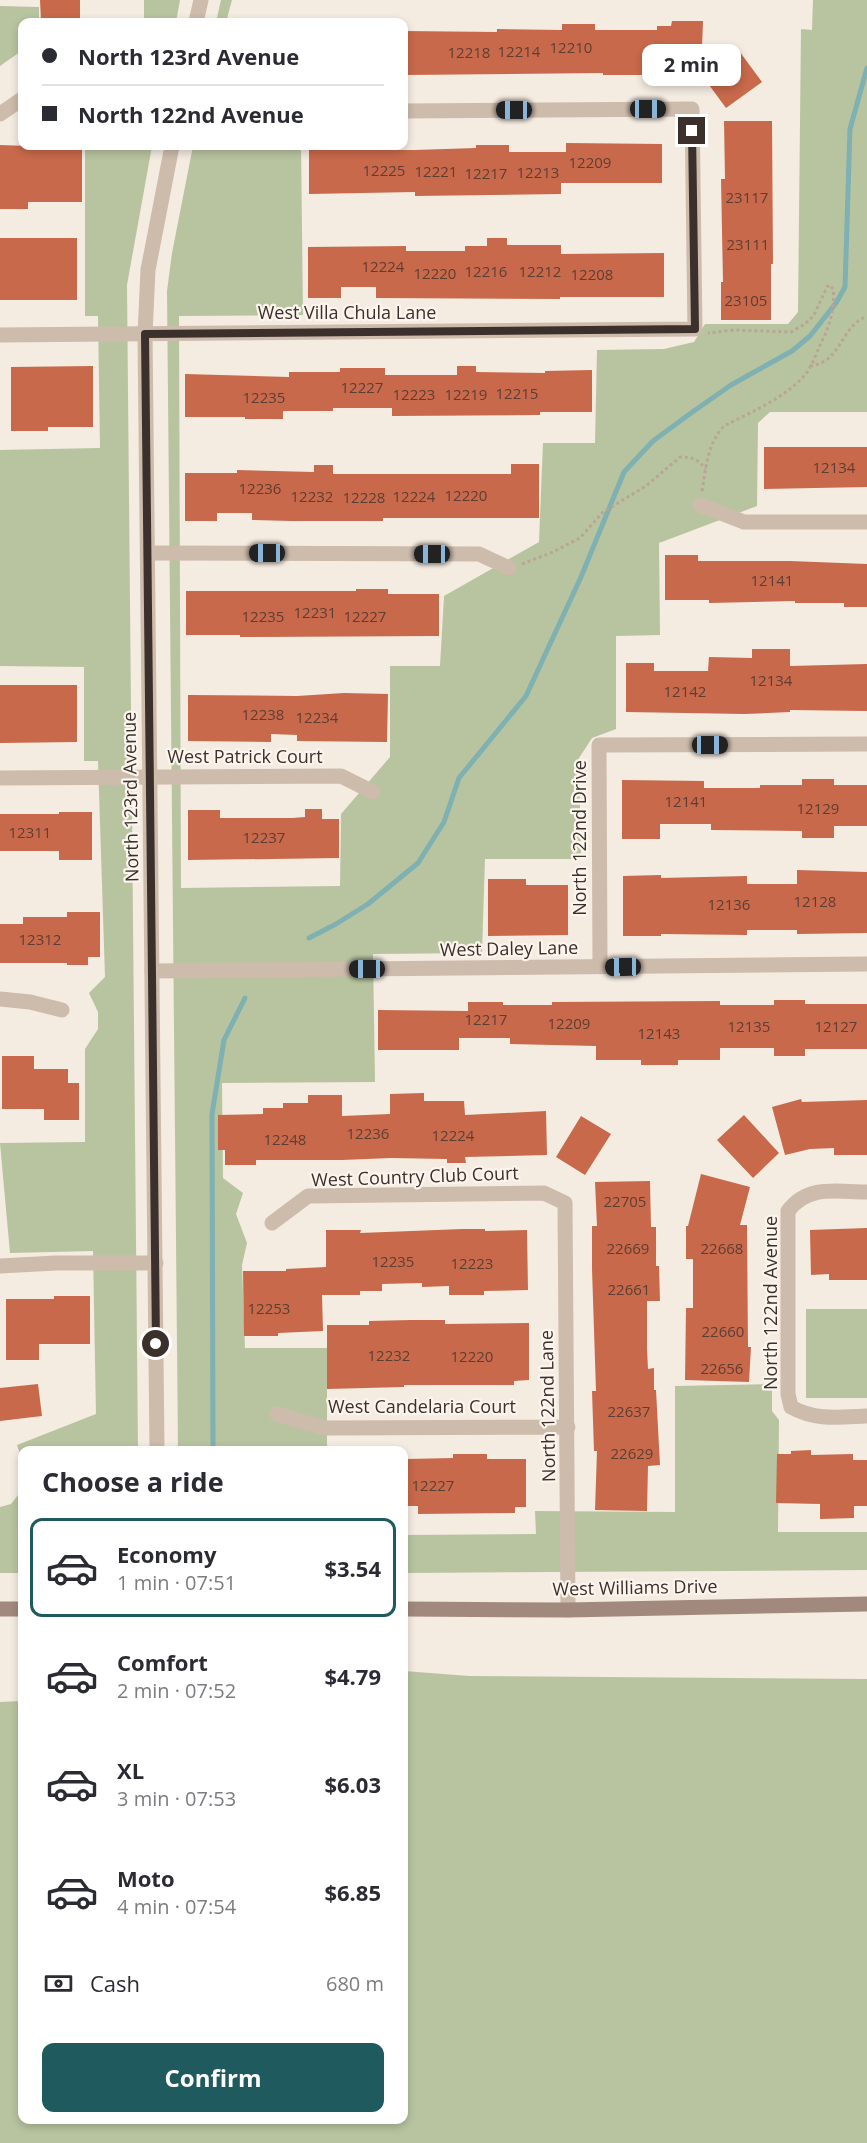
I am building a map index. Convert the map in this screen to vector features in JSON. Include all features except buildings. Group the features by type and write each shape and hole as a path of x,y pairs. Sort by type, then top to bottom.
{"main road":[{"name":"West Williams Drive","path":"408,1609 568,1610 867,1604"},
{"path":"0,1609 18,1610"}],"street":[{"path":"197,18 201,0"},
{"path":"0,114 18,102"},
{"path":"408,111 692,108 695,329"},
{"name":"North 123rd Avenue","path":"157,1446 145,334 148,270 171,150"},
{"name":"West Villa Chula Lane","path":"0,334 695,329"},
{"path":"700,505 744,522 867,522"},
{"path":"148,553 479,554 509,568"},
{"name":"North 122nd Drive","path":"600,967 598,745 867,744"},
{"name":"West Patrick Court","path":"0,778 341,776 373,792"},
{"name":"West Daley Lane","path":"152,971 867,964"},
{"path":"0,999 30,1002 62,1010"},
{"name":"North 122nd Avenue","path":"867,1192 808,1193 796,1201 788,1211 788,1394 791,1407 805,1414 821,1417 867,1416"},
{"name":"West Country Club Court","path":"272,1223 309,1196 544,1193 565,1203"},
{"name":"North 122nd Lane","path":"565,1203 568,1610"},
{"path":"0,1266 56,1263 156,1263"},
{"name":"West Candelaria Court","path":"277,1414 324,1428 568,1427"}],"path":[{"path":"695,329 708,333 734,330 791,332 805,324 814,315 822,294 830,285 833,289 832,314 827,332 804,376 788,389 724,426 716,434 711,445 700,505"},
{"path":"810,366 828,360 855,322 863,318 867,319"},
{"path":"509,568 553,552 580,538 603,512 646,486 680,458 700,461 706,469"}],"green space":[{"path":"144,0 180,0 177,18 144,18"},
{"path":"221,0 232,0 227,18 217,18"},
{"path":"813,0 867,0 867,412 770,412 758,423 757,506 659,543 660,635 616,636 616,729 592,738 579,758 581,859 485,859 482,953 373,954 375,1082 222,1083 223,1178 243,1193 236,1214 247,1243 242,1265 245,1348 327,1348 327,1446 178,1446 167,291 192,150 301,150 303,315 179,316 181,888 340,886 341,814 390,757 390,666 440,666 444,596 539,542 543,443 595,443 597,350 664,349 694,342 705,324 788,324 798,312 801,29 812,30"},
{"path":"0,6 39,7 39,18 18,18 18,54 0,66"},
{"path":"85,150 151,150 127,285 138,1446 18,1446 18,1448 17,1445 96,1414 93,1251 10,1253 0,1143 85,1142 85,1049 98,1029 98,1012 89,993 105,977 98,761 84,761 84,667 0,666 0,450 100,448 98,316 85,316"},
{"path":"806,1309 867,1309 867,1398 806,1398"},
{"path":"772,1384 772,1411 779,1420 778,1532 867,1532 867,1570 408,1573 408,1535 536,1534 535,1511 675,1512 675,1386"},
{"path":"18,1495 18,1573 0,1573 0,1507 11,1504"},
{"path":"408,1671 469,1676 867,1679 867,2143 0,2143 0,1702 18,1701 18,2124 408,2124"}],"waterway":[{"path":"309,938 368,904 418,863 444,822 459,778 526,696 581,577 624,472 653,441 691,413 731,385 792,351 810,336 836,303 845,287 850,129 867,68"},
{"path":"213,1446 212,1114 224,1040 245,998"}],"route":[{"path":"156,1344 145,334 695,329 692,131"}]}
